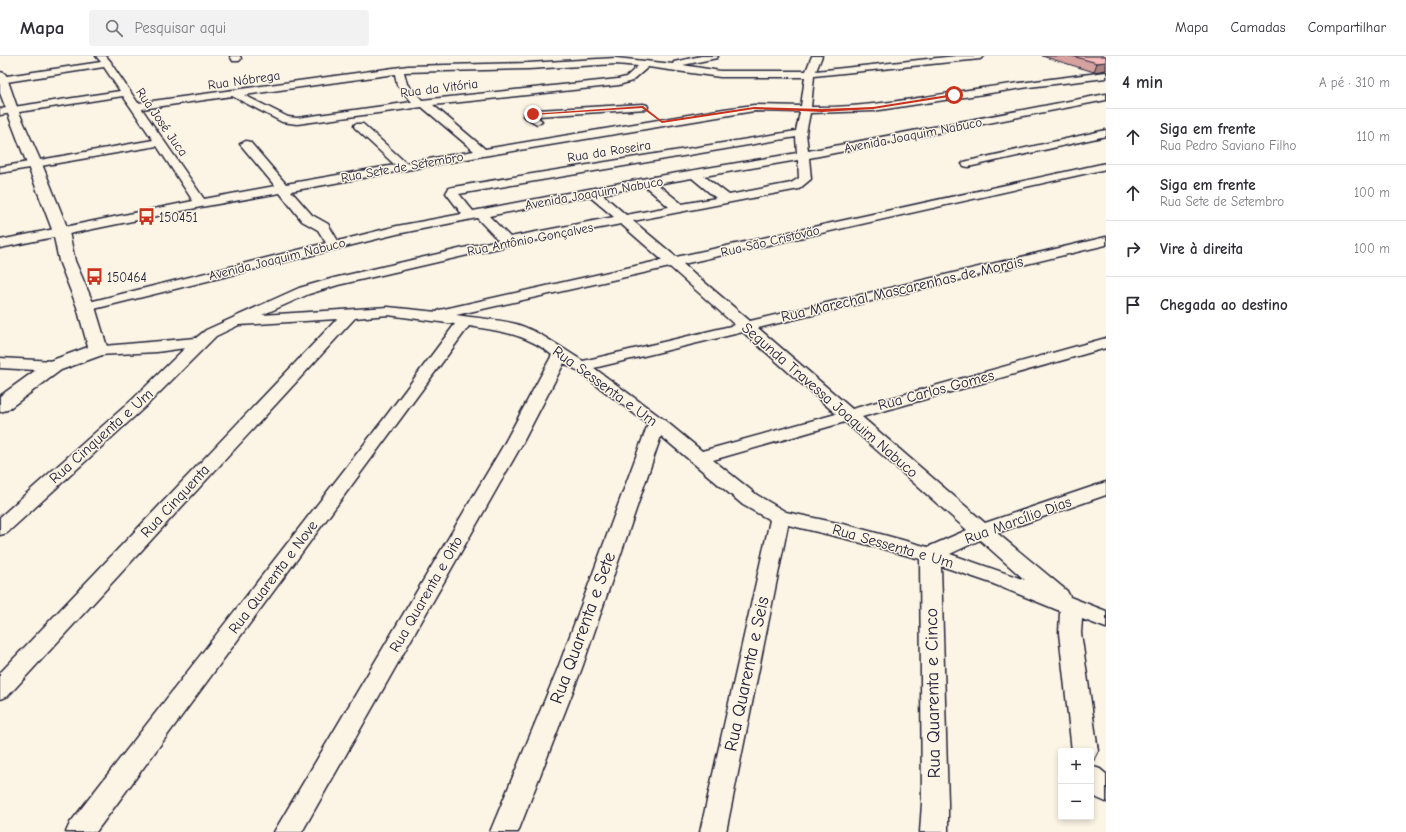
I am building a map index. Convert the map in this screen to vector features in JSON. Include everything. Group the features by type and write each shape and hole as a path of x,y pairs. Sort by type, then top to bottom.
{"street":[{"path":"668,66 714,56"},
{"name":"Rua Nóbrega","path":"135,107 404,70 528,66 569,60 616,61 668,66 720,74 810,74 980,56"},
{"path":"412,58 409,60 404,70 402,85 482,153"},
{"path":"802,156 801,133 806,109 810,74 816,58"},
{"path":"98,350 86,307 67,261 61,232 35,164 6,111 1,78 105,60"},
{"name":"Rua José Juca","path":"105,60 125,93 201,203"},
{"name":"Rua da Vitória","path":"235,94 269,113 291,121 344,115 422,103 619,82 629,79 646,64"},
{"name":"Rua Sete de Setembro","path":"0,244 201,203 662,122 754,108 822,110 873,108 1022,85 1106,75"},
{"path":"619,82 643,107 662,122"},
{"path":"6,111 125,93"},
{"name":"Avenida Joaquim Nabuco","path":"86,307 397,230 592,192 802,156 1106,97"},
{"path":"537,121 528,116 537,113 643,107"},
{"path":"359,126 404,167"},
{"name":"Rua da Roseira","path":"475,215 452,193 453,191 801,133"},
{"path":"968,164 1106,133"},
{"path":"0,170 160,142"},
{"path":"246,144 308,218 323,227 334,245"},
{"name":"Rua Antônio Gonçalves","path":"236,321 304,291 334,282 507,242 624,221 795,186 805,179 802,156"},
{"name":"Rua São Cristóvão","path":"434,316 1106,166"},
{"path":"695,175 727,200"},
{"path":"647,182 680,209"},
{"name":"Segunda Travessa Joaquim Nabuco","path":"592,192 982,531 1071,606"},
{"path":"475,215 507,242"},
{"name":"Rua Marechal Mascarenhas de Morais","path":"581,366 1106,241"},
{"name":"Rua Sessenta e Um","path":"201,342 211,333 236,321 388,311 434,316 512,328 549,345 560,354 581,366 657,423 750,500 780,516 847,532 930,555 1106,620"},
{"name":"Rua Cinquenta","path":"0,689 350,314"},
{"name":"Rua Quarenta e Nove","path":"80,832 465,321"},
{"path":"0,406 54,366 98,350 157,347 201,342"},
{"name":"Rua Cinquenta e Um","path":"0,528 139,402 201,342"},
{"name":"Rua Carlos Gomes","path":"698,458 1106,343"},
{"name":"Rua Quarenta e Oito","path":"287,832 512,446 560,354"},
{"path":"0,364 54,366"},
{"name":"Rua Quarenta e Sete","path":"504,832 570,668 657,423"},
{"name":"Rua Marcílio Dias","path":"930,555 982,531 1106,488"},
{"name":"Rua Quarenta e Seis","path":"713,832 780,516"},
{"name":"Rua Quarenta e Cinco","path":"930,555 935,795 934,832"},
{"path":"1071,606 1070,633 1085,748"},
{"path":"1094,780 1106,790"}],"building":[{"path":"1072,56 1106,56 1106,62 1097,63"}],"place":[{"name":"150451","path":"146,217"},
{"name":"150464","path":"94,277"}],"route":[{"path":"533,114 643,107 662,122 754,108 822,110 873,108 954,95"}]}
